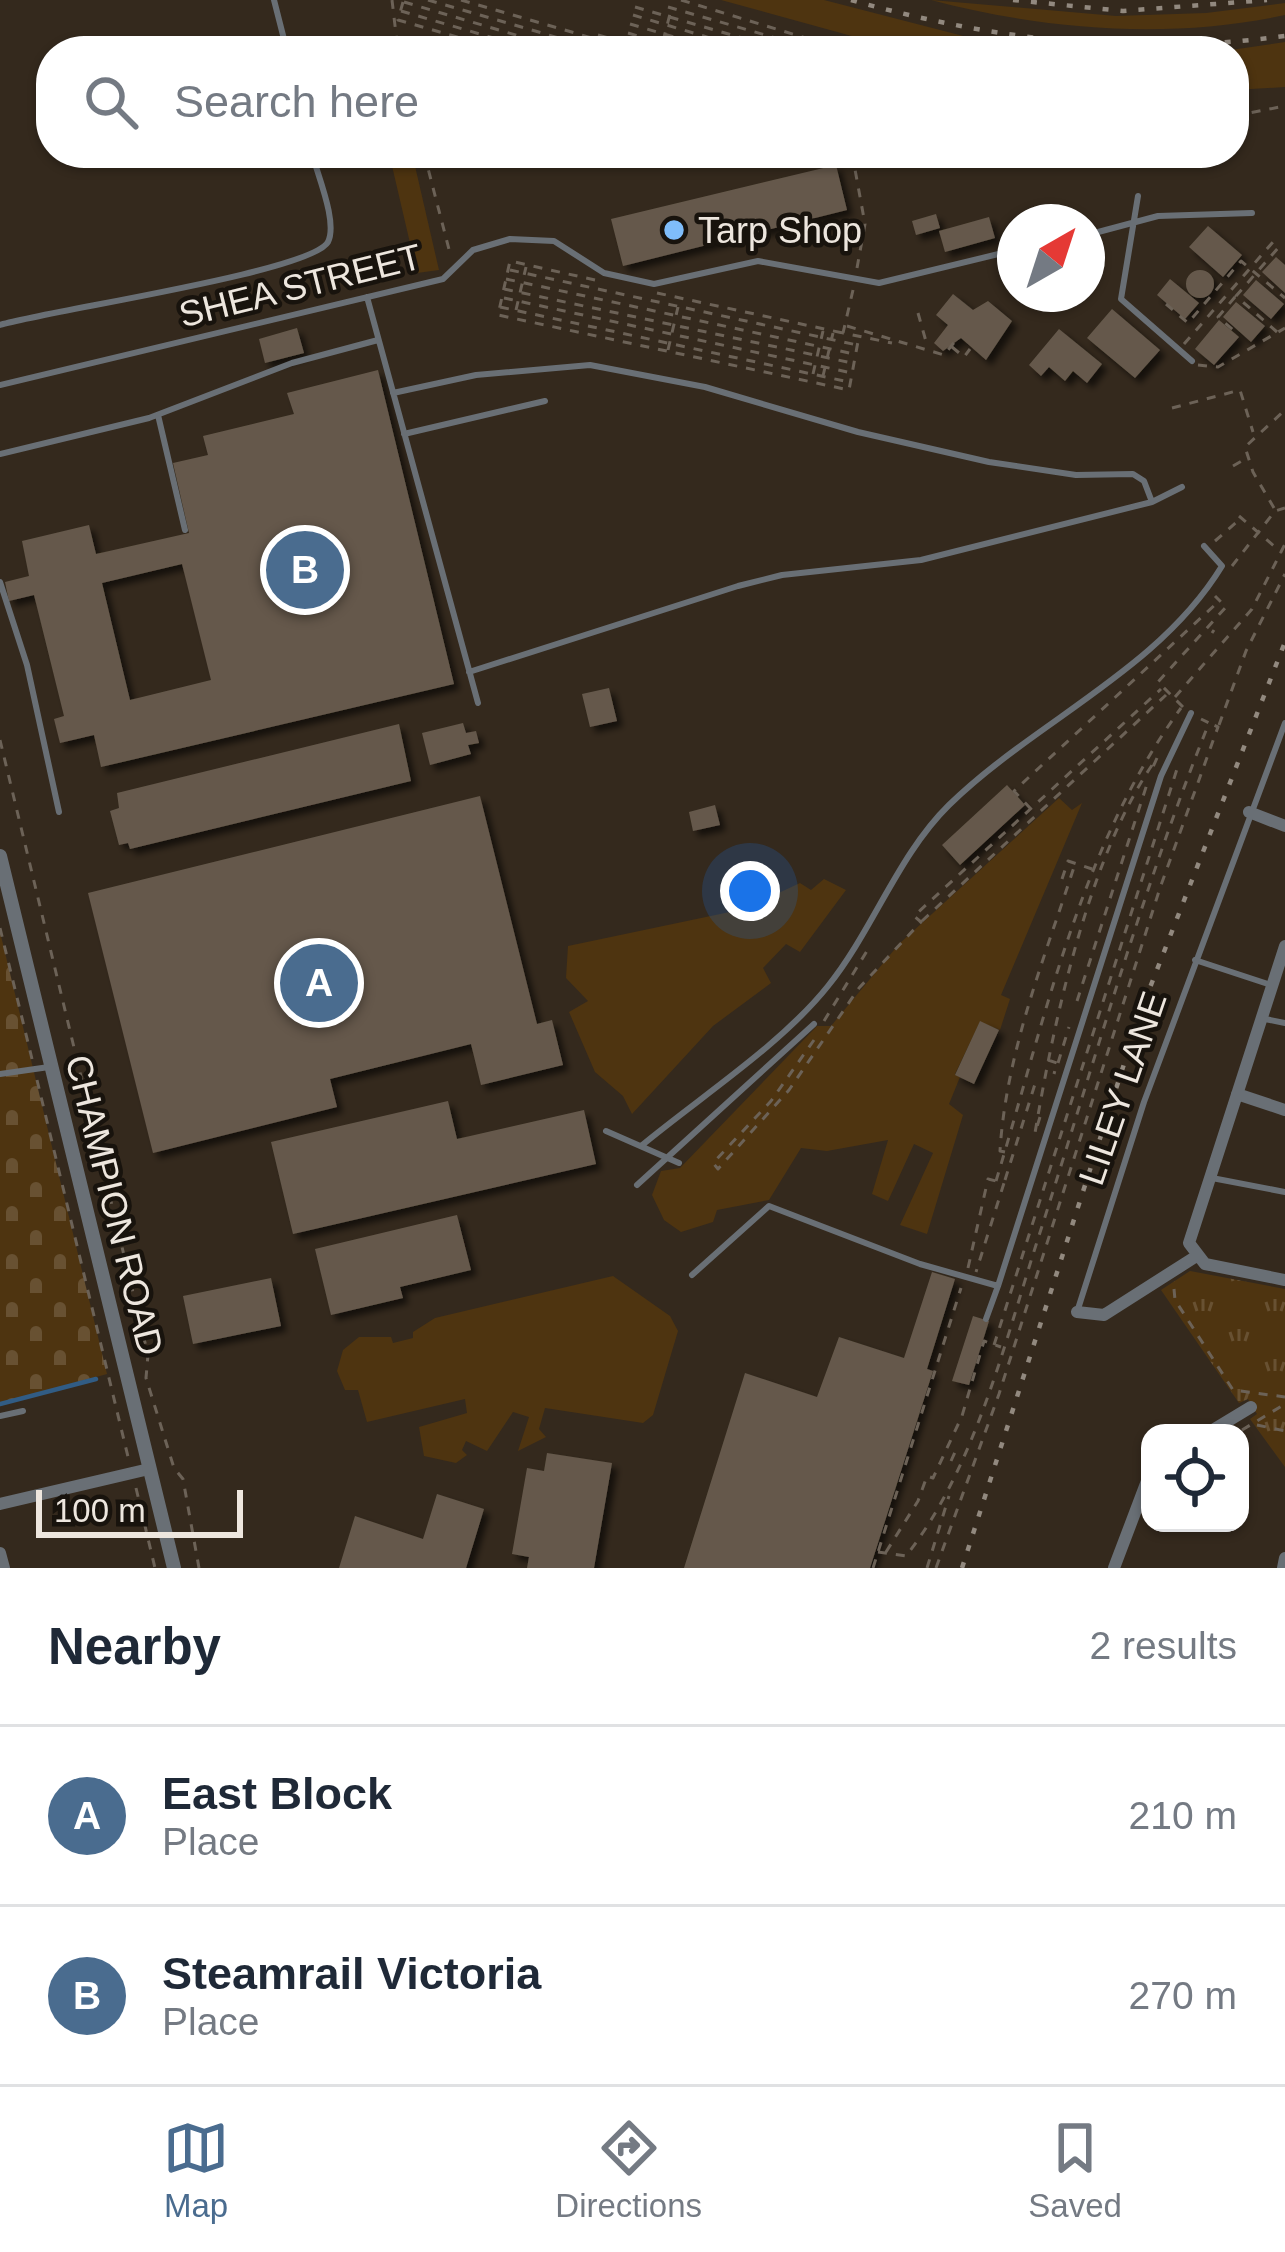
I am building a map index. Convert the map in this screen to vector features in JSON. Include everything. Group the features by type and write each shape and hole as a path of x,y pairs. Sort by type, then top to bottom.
{"street":[{"path":"1249,812 1285,826"},
{"name":"CHAMPION ROAD","path":"0,856 42,1069 174,1568"},
{"path":"1285,946 1190,1237 1195,1257 1208,1265 1285,1280"},
{"path":"1237,1094 1285,1110"},
{"path":"1077,1312 1104,1315 1195,1257"},
{"path":"1223,1424 1251,1407"},
{"path":"0,1504 149,1469"},
{"path":"1114,1568 1141,1497"},
{"path":"0,1553 4,1568"},
{"path":"1283,1568 1285,1558"}],"lane":[{"path":"274,0 283,36"},
{"path":"0,325 117,297 261,273 321,249 328,242 330,226 316,168"},
{"path":"1138,196 1121,298 1192,361"},
{"path":"1105,229 1136,220 1252,213"},
{"name":"SHEA STREET","path":"0,385 450,276 473,250 493,240 538,238 562,244 604,273 654,284 758,261 856,280 891,281 997,254"},
{"path":"367,297 478,704"},
{"path":"0,454 158,415 292,363 378,340"},
{"path":"393,393 462,377 590,365 705,387 858,432 989,462 1063,474 1133,474 1144,481 1151,502"},
{"path":"404,434 544,401"},
{"path":"158,415 185,530"},
{"path":"469,672 738,586 782,575 921,560 1151,502 1182,488"},
{"path":"641,1146 818,998 860,943 916,846 953,801 1110,681 1191,610 1222,566 1204,546"},
{"path":"0,582 27,665 59,812"},
{"path":"986,1319 1161,776 1191,713"},
{"path":"1195,960 1285,723"},
{"name":"LILEY LANE","path":"1077,1312 1195,960 1272,986"},
{"path":"1262,1018 1285,1022"},
{"path":"637,1185 814,1024"},
{"path":"0,1074 42,1069"},
{"path":"606,1131 680,1163"},
{"path":"1209,1178 1285,1192"},
{"path":"692,1275 769,1206 998,1286"},
{"path":"0,1416 23,1411"}],"path":[{"path":"392,0 396,36"},
{"path":"428,0 552,36"},
{"path":"461,0 585,36"},
{"path":"681,0 799,36"},
{"path":"454,36 398,20 404,1 521,36"},
{"path":"635,7 735,36"},
{"path":"664,34 670,8 768,36"},
{"path":"401,11 487,36"},
{"path":"633,15 702,36"},
{"path":"630,24 671,36"},
{"path":"628,33 635,36"},
{"path":"598,34 604,36"},
{"path":"1249,113 1285,106"},
{"path":"428,168 452,262 450,276"},
{"path":"843,333 865,224 851,168"},
{"path":"1179,350 1273,242"},
{"path":"1239,335 1218,317 1279,247"},
{"path":"859,336 849,391 499,315 510,261 892,343"},
{"path":"1166,304 1188,323 1241,261 1285,298"},
{"path":"514,319 526,265"},
{"path":"508,270 857,345"},
{"path":"506,279 856,354"},
{"path":"504,289 854,364"},
{"path":"1236,296 1276,332"},
{"path":"502,298 852,373"},
{"path":"668,352 680,298"},
{"path":"500,307 850,382"},
{"path":"918,313 928,346"},
{"path":"845,325 928,346 944,355 956,340"},
{"path":"1192,361 1204,369 1217,367 1285,328"},
{"path":"811,382 824,329"},
{"path":"821,385 833,331"},
{"path":"951,346 964,357 970,350"},
{"path":"1172,408 1240,390 1253,434"},
{"path":"1275,511 1246,458 1246,443 1285,410"},
{"path":"1233,466 1246,458"},
{"path":"1224,576 1275,511 1285,508"},
{"path":"1214,542 1240,517 1281,552"},
{"path":"1174,699 1244,620 1285,544"},
{"path":"935,1568 989,1422 1218,727 1246,651 1284,575 1274,571"},
{"path":"1211,593 1226,608 1212,632 1159,680 1182,707 1218,727"},
{"path":"1031,809 1014,791 1220,601"},
{"path":"920,922 914,916 1162,688"},
{"path":"880,962 868,949 791,1075 713,1163 718,1169 789,1090 880,962 1168,693"},
{"path":"1000,1151 1094,870 1126,790 1182,707"},
{"path":"927,1568 947,1493 1003,1348 1209,723"},
{"path":"1185,724 1204,734"},
{"path":"0,740 148,1355 146,1378 174,1468 182,1479 199,1568"},
{"path":"1069,1026 1035,1133 1048,1060 1109,854 1156,758 1075,1008"},
{"path":"994,1345 1181,758"},
{"path":"1062,879 1068,861 1094,870"},
{"path":"996,1180 1013,1059 1076,864"},
{"path":"0,928 42,1069 155,1568"},
{"path":"1084,1015 1108,1022"},
{"path":"1081,1028 1114,1033"},
{"path":"1048,1060 1058,1063"},
{"path":"881,1553 1035,1084"},
{"path":"969,1278 988,1179 1004,1184"},
{"path":"1166,1278 1233,1390 1285,1401"},
{"path":"873,1568 958,1427 984,1341 1003,1348"},
{"path":"1249,1426 1285,1401"},
{"path":"977,1417 989,1422"},
{"path":"1253,1424 1285,1430"},
{"path":"951,1461 956,1452 963,1456"},
{"path":"942,1457 959,1466"},
{"path":"881,1553 904,1557 947,1493"}],"green space":[{"path":"721,0 824,0 963,36 852,36"},
{"path":"931,0 1116,16 1206,13 1285,3 1285,15 1197,27 1107,28 1018,19"},
{"path":"1285,42 1285,87 1249,89 1249,47"},
{"path":"392,168 415,168 439,270 417,273"},
{"path":"1059,798 1072,810 1082,803 1001,995 1010,999 1000,1030 980,1022 955,1074 960,1077 949,1104 963,1115 927,1234 900,1225 933,1153 914,1144 888,1201 872,1194 888,1140 827,1151 801,1148 769,1200 717,1210 713,1222 681,1232 664,1220 652,1195 661,1171 680,1168 817,1026 831,1026 899,944"},
{"path":"824,879 846,890 800,952 786,944 763,968 771,983 713,1026 632,1114 623,1096 595,1072 569,1012 588,1001 566,978 568,946 744,909 800,883 811,890"},
{"path":"0,932 107,1374 0,1403"},
{"path":"1190,1271 1285,1289 1285,1467 1250,1419 1257,1414 1248,1399 1239,1403 1161,1290"},
{"path":"613,1276 670,1316 678,1331 653,1415 643,1423 545,1408 539,1429 546,1437 518,1451 529,1417 513,1412 487,1451 466,1441 462,1450 467,1455 456,1463 424,1456 419,1427 467,1413 465,1399 367,1422 358,1390 345,1390 337,1371 343,1350 359,1337 391,1337 393,1343 413,1338 413,1332 435,1318"}],"building":[{"path":"824,168 837,168 847,210 623,266 611,219"},
{"path":"936,214 940,228 916,235 912,221"},
{"path":"989,217 995,238 945,252 939,231"},
{"path":"1208,226 1242,255 1223,277 1189,247"},
{"path":"1276,257 1285,265 1285,293 1262,272"},
{"path":"1200,270 1210,274 1214,284 1210,294 1200,298 1190,294 1186,284 1190,274"},
{"path":"1170,279 1199,303 1185,319 1157,295"},
{"path":"1256,280 1284,304 1271,319 1243,295"},
{"path":"953,294 973,310 988,301 1012,321 986,360 961,338 943,351 934,343 948,325 936,315"},
{"path":"1236,302 1265,326 1251,342 1223,317"},
{"path":"1112,309 1160,350 1135,378 1087,338"},
{"path":"1219,320 1239,337 1214,365 1195,349"},
{"path":"297,328 304,353 265,363 259,339"},
{"path":"1059,329 1102,364 1087,383 1073,371 1065,381 1049,367 1041,376 1029,365"},
{"path":"378,370 454,684 101,767 94,735 60,743 54,719 64,716 34,595 9,601 5,582 29,576 22,541 89,525 96,554 189,533 173,463 208,455 203,436 294,414 287,393","holes":["182,564 211,680 130,700 102,583"]},
{"path":"609,688 617,721 590,727 582,694"},
{"path":"463,723 466,733 476,731 479,743 468,745 471,754 430,765 422,733"},
{"path":"399,724 411,781 130,849 128,843 119,845 110,811 119,808 117,793"},
{"path":"1007,785 1025,805 960,865 942,845"},
{"path":"480,796 537,1024 552,1020 563,1065 481,1085 471,1044 330,1079 337,1107 153,1153 88,893"},
{"path":"715,805 720,825 693,831 689,812"},
{"path":"980,1021 999,1030 974,1084 955,1075"},
{"path":"448,1101 457,1139 584,1110 596,1164 293,1234 271,1142"},
{"path":"457,1215 471,1270 400,1287 403,1298 331,1315 315,1249"},
{"path":"932,1272 955,1279 927,1369 933,1371 870,1568 684,1568 745,1373 817,1397 839,1337 904,1358"},
{"path":"271,1278 281,1326 193,1344 183,1296"},
{"path":"973,1316 989,1321 969,1385 952,1381"},
{"path":"547,1453 612,1463 594,1568 527,1568 529,1557 512,1554 527,1468 544,1471"},
{"path":"437,1494 484,1509 466,1568 339,1568 355,1516 423,1539"}],"waterway":[{"path":"0,1404 96,1379"}],"railway":[{"path":"851,0 1022,36"},
{"path":"1013,0 1123,11 1267,0"},
{"path":"1249,40 1285,36"},
{"path":"962,1568 1142,1008 1285,642"}],"place":[{"name":"Tarp Shop","path":"674,230"},
{"name":"Steamrail Victoria","path":"305,570"},
{"name":"East Block","path":"319,983"}]}
